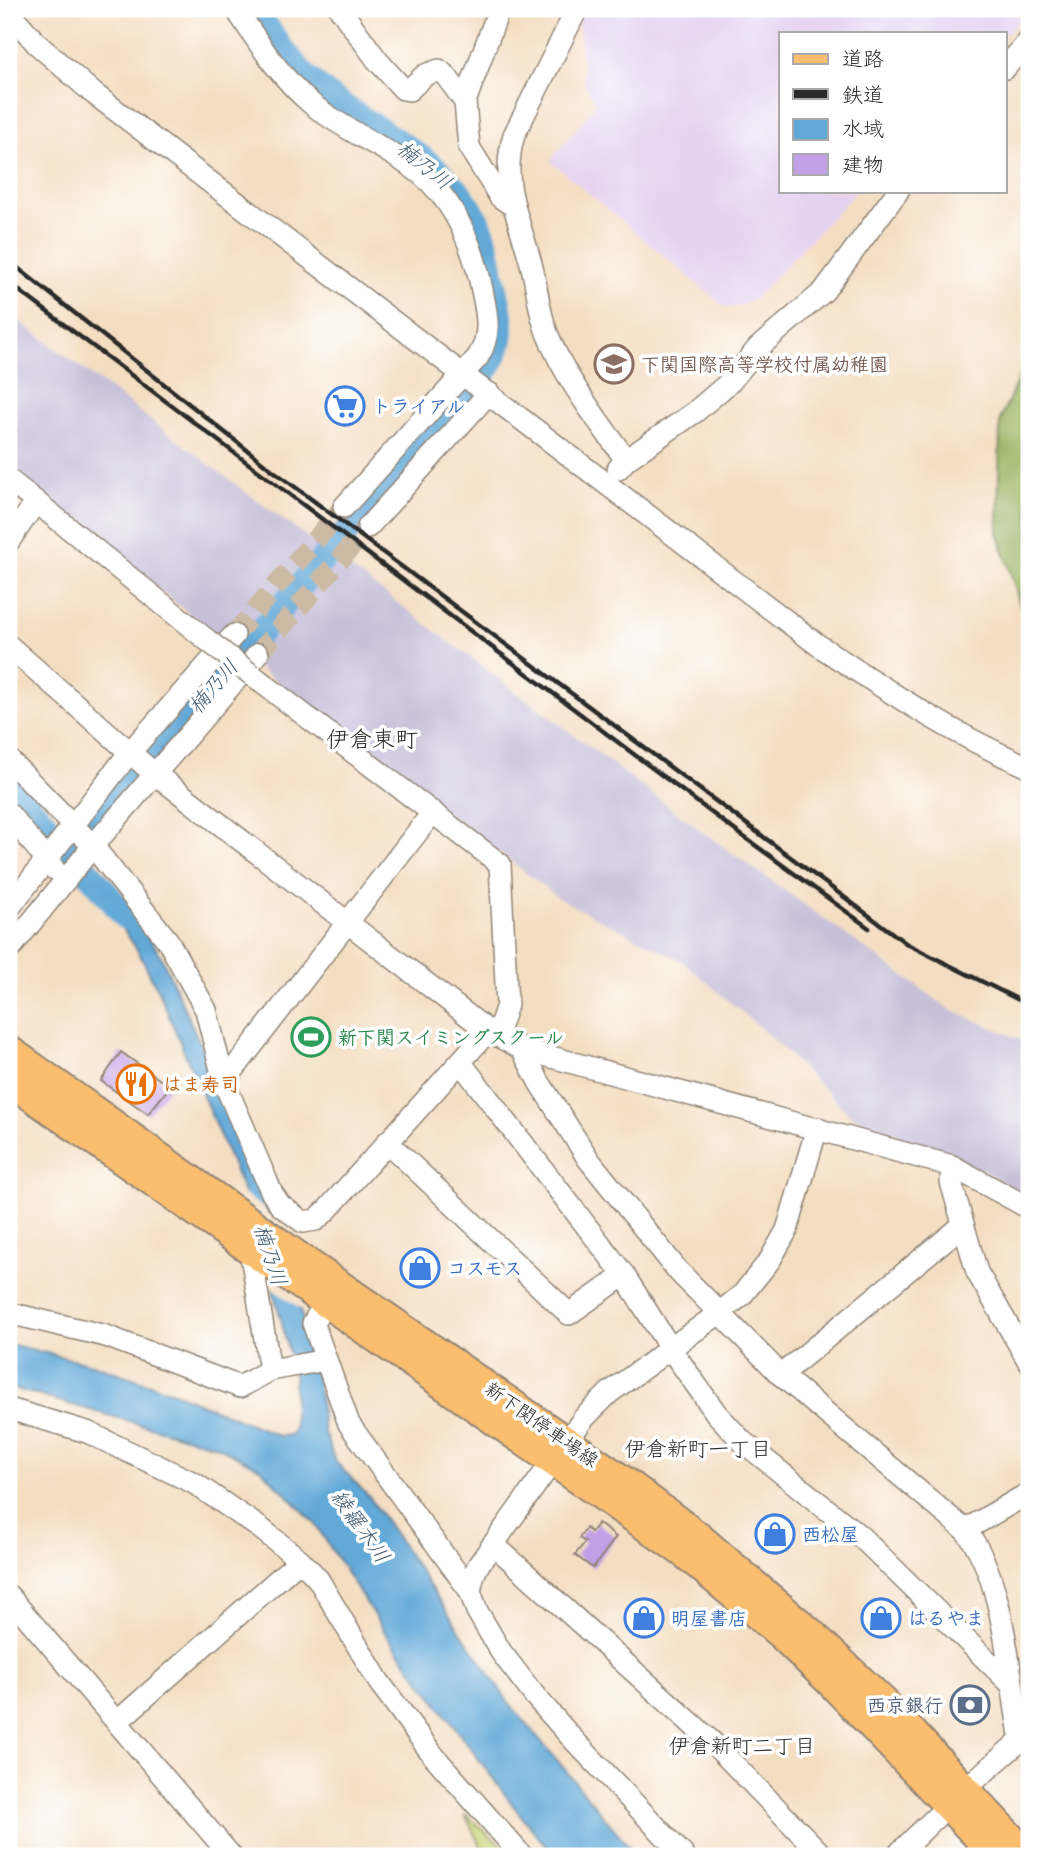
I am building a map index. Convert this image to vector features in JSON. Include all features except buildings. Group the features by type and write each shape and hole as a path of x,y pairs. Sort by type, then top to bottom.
{"main road":[{"name":"新下関停車場線","path":"9,1050 232,1208 308,1277 559,1450 699,1537 810,1632 885,1703 956,1797 996,1856"},
{"name":"新下関停車場線","path":"9,1081 251,1250 308,1277 559,1450"},
{"name":"新下関停車場線","path":"956,1797 1028,1856"}],"street":[{"path":"236,9 285,77 311,103 337,123 421,174 444,199 474,256 489,325 486,344 478,357 344,507"},
{"path":"340,9 377,60 403,89 409,90 425,75 439,70 446,75 466,102"},
{"path":"499,9 466,102 469,147 500,197 512,205"},
{"path":"577,9 514,135 509,152 512,205 530,260 546,331 583,399 625,460"},
{"path":"13,13 37,44 93,93 818,645 919,712 990,751 1029,766"},
{"path":"1006,67 1029,41"},
{"path":"605,483 625,460 695,412 732,381 758,348 824,291 897,192"},
{"path":"368,527 488,393"},
{"path":"9,480 207,640 500,864 507,1005 493,1033 460,1063 326,1211 316,1220 303,1222 280,1205 272,1193 224,1082 206,1010 168,941 82,837 9,760"},
{"path":"9,541 36,502"},
{"path":"9,950 67,879 82,837 143,763 234,635"},
{"path":"9,646 143,763 493,1033 522,1049 952,1166 1029,1208"},
{"path":"9,908 47,857 82,837 143,763 258,654"},
{"path":"224,1082 433,812"},
{"path":"9,814 67,879"},
{"path":"522,1049 539,1082 589,1160 679,1272 781,1375 965,1530 976,1543 1000,1609 1011,1684 1025,1742 956,1797 896,1856"},
{"path":"460,1063 624,1275 670,1348 716,1413 742,1441 860,1537 1011,1684"},
{"path":"470,1591 474,1574 493,1544 583,1419 609,1393 741,1295 771,1260 787,1230 817,1128"},
{"path":"387,1142 569,1314 624,1275"},
{"path":"952,1166 951,1182 977,1272 1029,1362"},
{"path":"303,1222 313,1323 322,1361 349,1424 470,1591 484,1624 501,1652 534,1695 684,1856"},
{"path":"781,1375 963,1225"},
{"path":"251,1250 275,1369"},
{"path":"9,1313 106,1336 240,1387 275,1369 322,1361"},
{"path":"9,1409 87,1432 194,1483 260,1528 300,1560 318,1579 394,1703 433,1755 522,1856"},
{"path":"965,1530 1029,1493"},
{"path":"493,1544 713,1743 823,1856"},
{"path":"117,1722 300,1560"},
{"path":"9,1596 231,1856"}],"shaded area":[{"path":"577,9 1029,9 1006,35 1006,32 779,32 779,192 856,192 755,298 738,307 726,308 550,161 596,104 584,82"},
{"path":"9,313 707,835 951,1010 1029,1043 1029,1197 980,1169 851,1116 772,1038 682,961 560,899 337,729 9,472"}],"green space":[{"path":"1029,354 1029,634 998,532 1000,420"},
{"path":"465,1814 510,1853 513,1856 485,1856"}],"water":[{"name":"綾羅木川","path":"113,884 162,958 275,1212 316,1370 324,1432 335,1461 370,1498 509,1703 637,1856 554,1856 388,1637 314,1522 260,1468 217,1446 9,1387 9,1344 92,1364 176,1393 279,1436 291,1435 294,1428 294,1375 281,1319 243,1190 158,990 138,951 99,893"}],"pier":[{"path":"241,1192 281,1221 304,1311 268,1286"}],"waterway":[{"name":"楠乃川","path":"71,851 483,374 500,341 501,321 487,248 480,227 467,204 451,184 412,151 347,109 305,76 286,55 255,9"},
{"name":"楠乃川","path":"9,785 71,851 126,917"}],"tunnel":[{"path":"234,635 344,507"},
{"path":"258,654 368,527"}],"railway":[{"path":"9,261 271,469 907,944 1029,1005"},
{"path":"9,283 733,829 869,928"},
{"path":"9,426 15,430"}],"place":[{"name":"下関国際高等学校付属幼稚園","path":"614,364"},
{"name":"トライアル","path":"345,406"},
{"name":"新下関スイミングスクール","path":"311,1037"},
{"name":"はま寿司","path":"136,1084"},
{"name":"コスモス","path":"420,1268"},
{"name":"西松屋","path":"775,1534"},
{"name":"明屋書店","path":"644,1618"},
{"name":"はるやま","path":"881,1618"},
{"name":"西京銀行","path":"970,1705"}],"district":[{"name":"伊倉東町","path":"372,738"},
{"name":"伊倉新町一丁目","path":"698,1448"},
{"name":"伊倉新町二丁目","path":"742,1745"}]}
